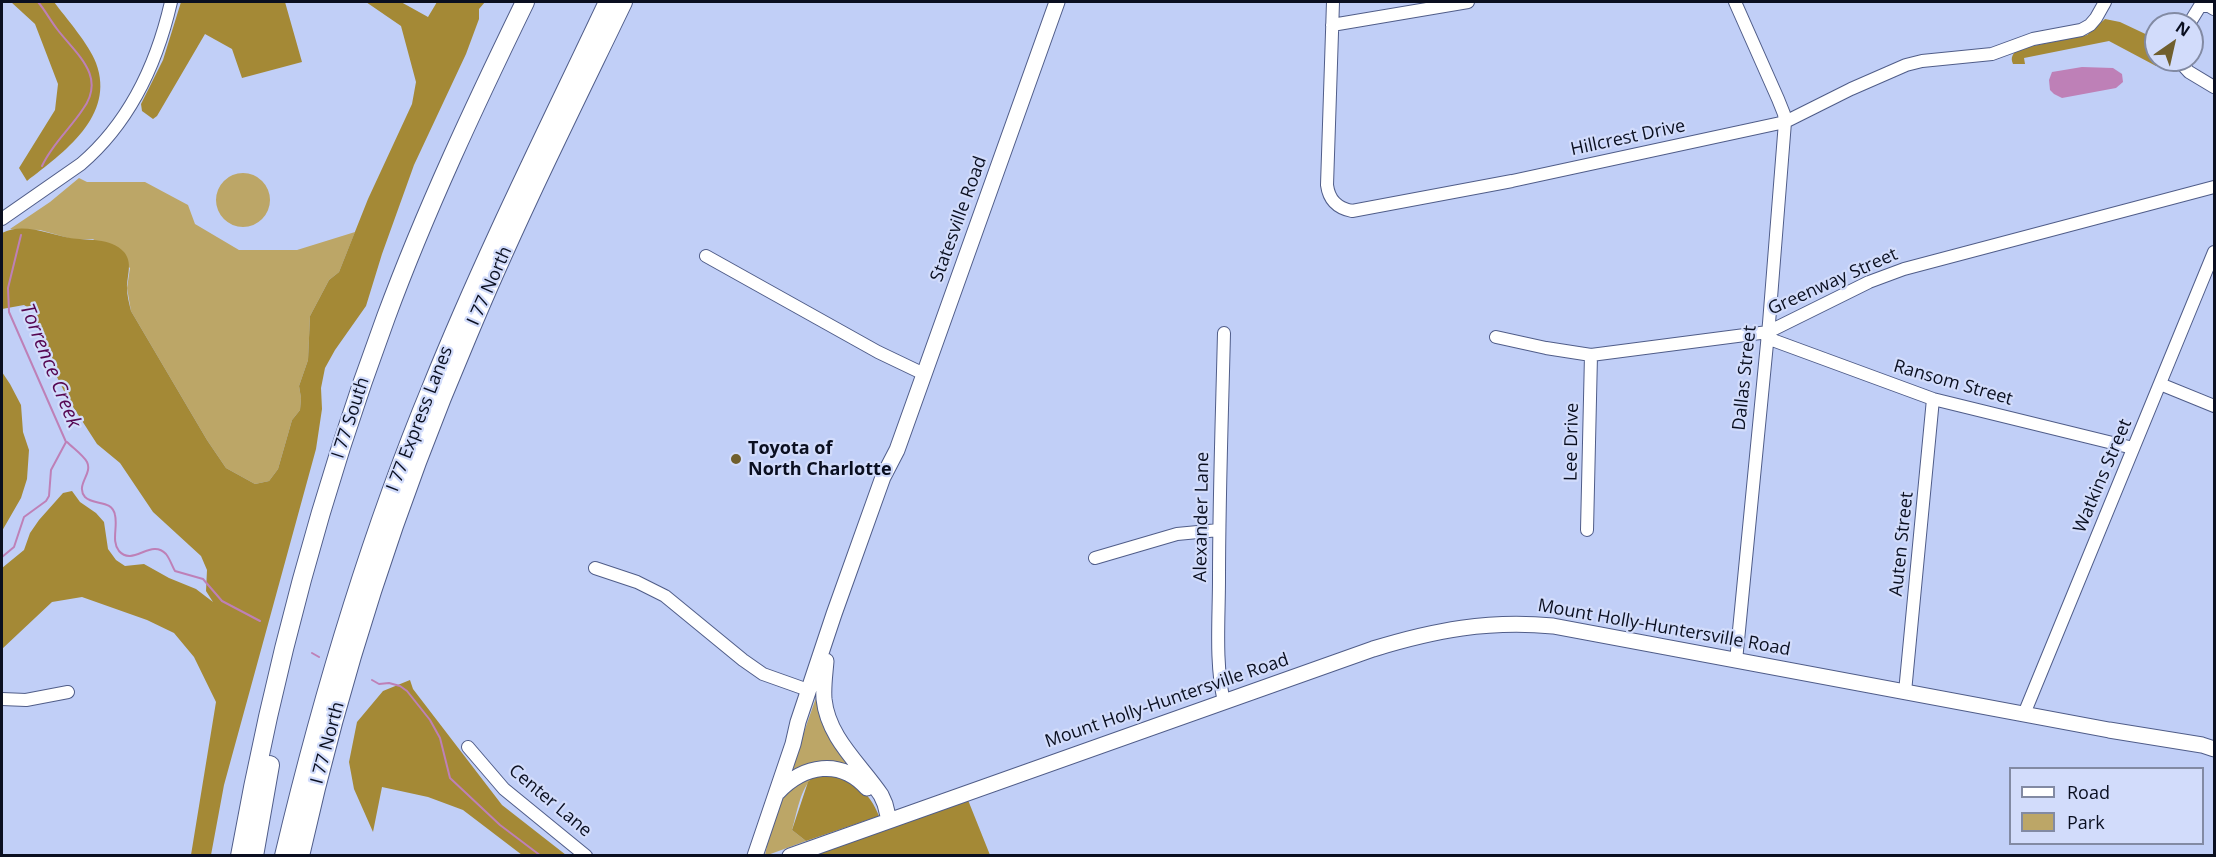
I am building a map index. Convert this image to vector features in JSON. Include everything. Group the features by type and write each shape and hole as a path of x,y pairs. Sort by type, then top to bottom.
{"highway":[{"name":"I 77 South","path":"240,855 262,743 291,620 344,436 383,326 426,217 525,2"},
{"path":"254,855 286,684 318,561 355,440 393,330 444,201 492,95 538,2"},
{"name":"I 77 Express Lanes","path":"284,855 313,741 345,630 407,450 481,271 608,2"},
{"name":"I 77 North","path":"300,855 324,755 355,644 420,454 494,276 623,2"}],"main road":[{"name":"Statesville Road","path":"757,851 793,744 808,690 883,477 897,450 1057,2"},
{"name":"Statesville Road","path":"793,744 804,724 891,480 897,450"},
{"name":"Mount Holly-Huntersville Road","path":"790,855 1405,640 1434,632 1484,625 1553,626 2024,714 2210,745"},
{"path":"826,661 825,701 830,721 844,748 880,795 889,820"},
{"path":"776,794 790,780 804,772 826,768 841,771 854,777 864,786 889,820"}],"street":[{"path":"2,219 81,164 114,129 141,88 152,64 166,25 171,2"},
{"name":"Hillcrest Drive","path":"1333,2 1327,185 1331,199 1344,210 1352,211 1472,190 1785,122 1840,94 1906,65 1922,61 1992,54 2033,39 2081,30 2090,25 2105,2"},
{"path":"1332,25 1468,2"},
{"name":"Dallas Street","path":"1735,2 1778,99 1785,122 1736,661"},
{"path":"2196,12 2200,6 2209,6 2214,9"},
{"path":"2189,72 2214,87"},
{"name":"Greenway Street","path":"1496,337 1591,355 1767,335 1869,282 1904,268 2214,187"},
{"name":"Watkins Street","path":"2024,714 2160,384 2211,271 2214,252"},
{"path":"706,256 878,352 924,374"},
{"name":"Alexander Lane","path":"1224,333 1219,530 1219,675 1224,702"},
{"name":"Ransom Street","path":"1767,335 1933,399 2133,448"},
{"name":"Lee Drive","path":"1587,530 1591,355"},
{"path":"2160,384 2214,406"},
{"name":"Auten Street","path":"1905,692 1933,399"},
{"path":"1095,558 1177,534 1219,530"},
{"path":"595,568 637,582 665,596 763,674 808,690"},
{"path":"2,699 26,700 68,692"},
{"name":"Center Lane","path":"468,747 504,789 586,855"}],"green space":[{"path":"243,173 253,175 262,181 268,190 270,200 268,210 262,219 253,225 243,227 233,225 224,219 218,210 216,200 218,190 224,181 233,175"},
{"path":"79,178 87,182 145,182 188,205 195,224 239,250 297,250 355,232 339,272 329,280 310,316 308,360 299,386 300,410 292,420 278,469 269,481 255,484 226,468 207,440 131,311 127,288 130,268 93,239 72,239 40,230 10,229 50,202"},
{"path":"823,678 849,759 849,771 787,780"},
{"path":"813,777 802,795 792,830 806,841 765,856 774,820 784,794 793,785"}],"shaded area":[{"path":"11,2 54,2 88,48 96,63 100,82 99,100 82,131 56,158 27,181 19,168 55,110 58,84 35,24"},
{"path":"181,2 285,2 302,62 242,78 232,49 205,34 157,116 153,119 142,111 141,104 163,60"},
{"path":"366,2 401,2 428,17 437,2 485,2 479,9 479,19 466,54 414,165 366,306 325,368 316,449 224,785 211,855 191,855 216,702 194,657 174,633 147,620 82,597 52,602 2,649 2,568 24,550 30,533 63,493 72,491 80,502 104,522 108,549 116,560 125,566 144,564 196,589 213,602 206,591 207,570 201,556 153,512 120,463 97,444 68,399 54,371 34,311 24,305 2,309 2,233 18,229 36,230 70,238 98,240 119,247 127,256 129,265 127,291 131,311 207,440 226,468 255,484 269,481 278,469 292,420 300,410 299,386 308,360 310,316 329,280 339,272 368,199 412,104 416,82 401,26"},
{"path":"2105,19 2120,22 2144,33 2144,60 2109,41 2024,58 2025,64 2013,64 2012,56 2018,49 2087,35"},
{"path":"2082,67 2113,68 2122,74 2123,82 2116,88 2062,98 2050,90 2049,80 2052,72"},
{"path":"2,372 21,405 23,432 29,450 27,479 21,498 2,531"},
{"path":"410,680 413,689 502,805 566,855 522,855 463,810 428,797 382,787 373,832 354,789 349,762 357,722 383,691"},
{"path":"833,774 861,790 871,800 879,816 806,841 792,830 808,782 813,777"},
{"path":"968,800 990,855 809,856"}],"waterway":[{"name":"Torrence Creek","path":"38,2 86,66 92,86 90,97 83,109 42,166"},
{"name":"Torrence Creek","path":"2,557 14,547 24,517 46,501 49,496 51,470 66,442 9,312 8,288 21,235"},
{"path":"67,442 87,462 88,471 82,493 89,500 107,505 113,510 116,520 115,543 119,551 130,556 148,550 160,550 166,554 175,571 203,579 222,601 260,621"},
{"path":"312,653 319,657"},
{"path":"372,680 379,684 389,683 400,686 407,691 430,720 440,738 450,778 500,825 541,856"}],"place":[{"name":"Toyota of North Charlotte","path":"736,459"}]}
